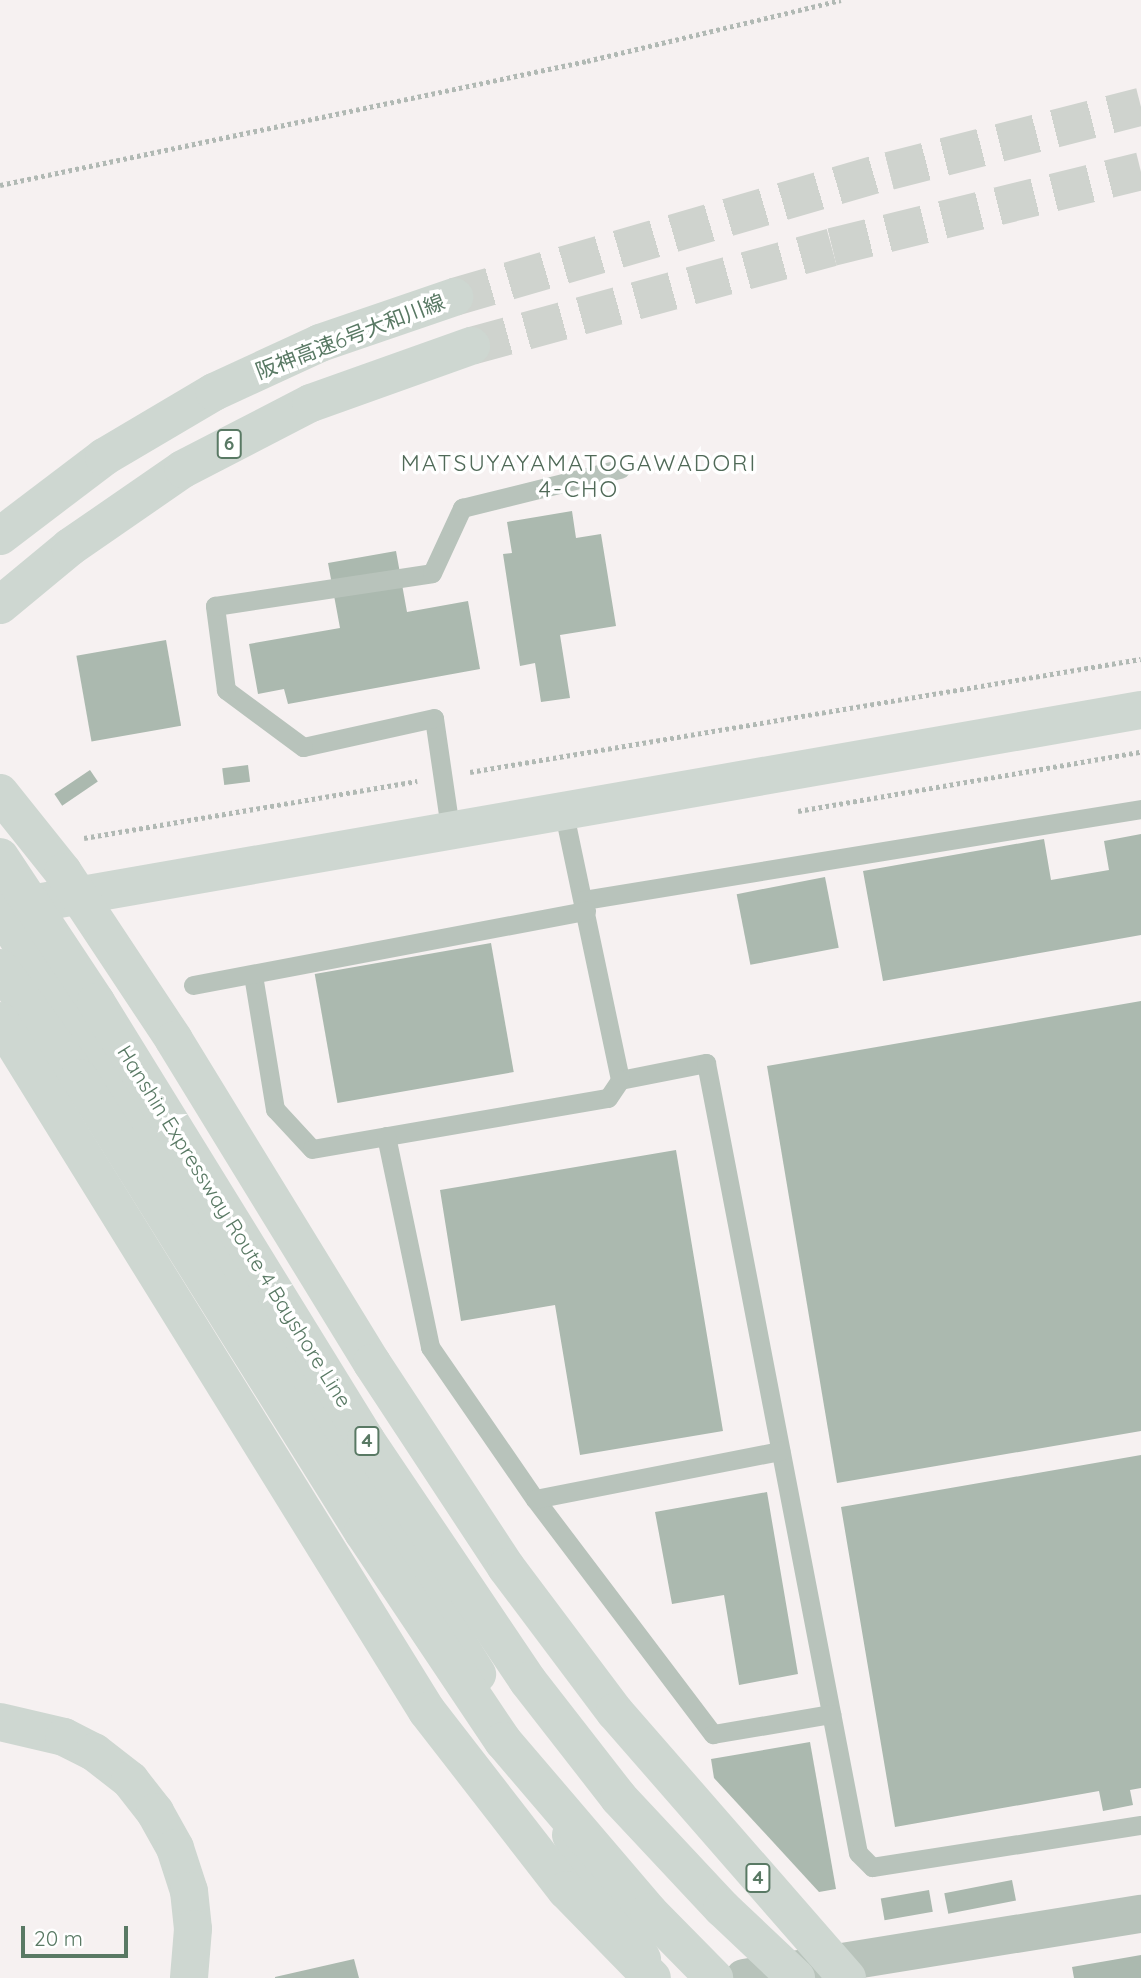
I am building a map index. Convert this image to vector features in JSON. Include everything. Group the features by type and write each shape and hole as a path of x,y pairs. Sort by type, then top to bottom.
{"main road":[{"name":"阪神高速6号大和川線","path":"0,536 104,457 214,392 320,343 454,297"},
{"name":"6","path":"7,598 183,468 311,403 471,346"},
{"path":"652,1978 426,1585 0,910 450,828 1141,710"},
{"name":"4","path":"0,793 63,872 174,1040 372,1363 506,1567 623,1721 847,1978"},
{"name":"Hanshin Expressway Route 4 Bayshore Line","path":"0,857 96,1002 366,1440 528,1681 619,1798 722,1909 796,1978"},
{"path":"0,968 79,1078 363,1532 503,1741 649,1912 714,1978"},
{"path":"0,1021 426,1711 565,1890 652,1978"},
{"path":"0,1722 64,1737 94,1752 130,1780 155,1812 175,1848 189,1891 193,1929 188,1978"}],"street":[{"path":"744,1978 1141,1914"}],"lane":[{"path":"450,828 434,718 303,747 226,690 215,606 432,573 462,508 620,468"},
{"path":"253,975 275,1109 312,1149 608,1098 620,1080 563,809"},
{"path":"193,985 253,975 585,905 1141,809"},
{"path":"620,1080 706,1063 858,1853 872,1867 1141,1825"},
{"path":"386,1136 430,1347 535,1499 713,1734 831,1714"},
{"path":"535,1499 780,1451"}],"path":[{"path":"0,185 587,61 841,0"},
{"path":"69,841 1141,659"}],"building":[{"path":"572,511 576,538 601,534 616,626 560,635 570,698 541,702 535,663 520,666 503,554 512,553 507,522"},
{"path":"396,551 407,612 468,601 480,669 288,704 284,689 258,694 249,644 340,628 328,563"},
{"path":"166,640 181,726 91,741 76,656"},
{"path":"248,765 250,782 224,785 222,768"},
{"path":"90,770 98,782 62,806 54,794"},
{"path":"1141,834 1141,935 883,981 863,871 1044,839 1051,880 1109,870 1104,841"},
{"path":"825,877 839,948 750,965 737,894"},
{"path":"491,943 514,1072 337,1103 315,974"},
{"path":"1141,1001 1141,1431 837,1483 767,1066"},
{"path":"676,1150 723,1431 580,1455 555,1305 461,1321 440,1190"},
{"path":"1141,1455 1141,1788 1130,1790 1133,1805 1103,1811 1099,1791 895,1827 841,1507"},
{"path":"767,1492 798,1674 739,1685 724,1595 672,1604 655,1512"},
{"path":"810,1742 836,1889 819,1892 714,1778 711,1759"},
{"path":"1012,1880 1016,1901 948,1914 944,1893"},
{"path":"929,1890 933,1912 885,1920 881,1899"},
{"path":"1141,1955 1141,1978 1074,1978 1072,1967"},
{"path":"354,1959 359,1978 275,1978 275,1977"}],"tunnel":[{"path":"454,297 889,171 1141,107"},
{"path":"471,346 832,247 1141,171"}],"district":[{"name":"MATSUYAYAMATOGAWADORI 4-CHO","path":"579,476"}]}
